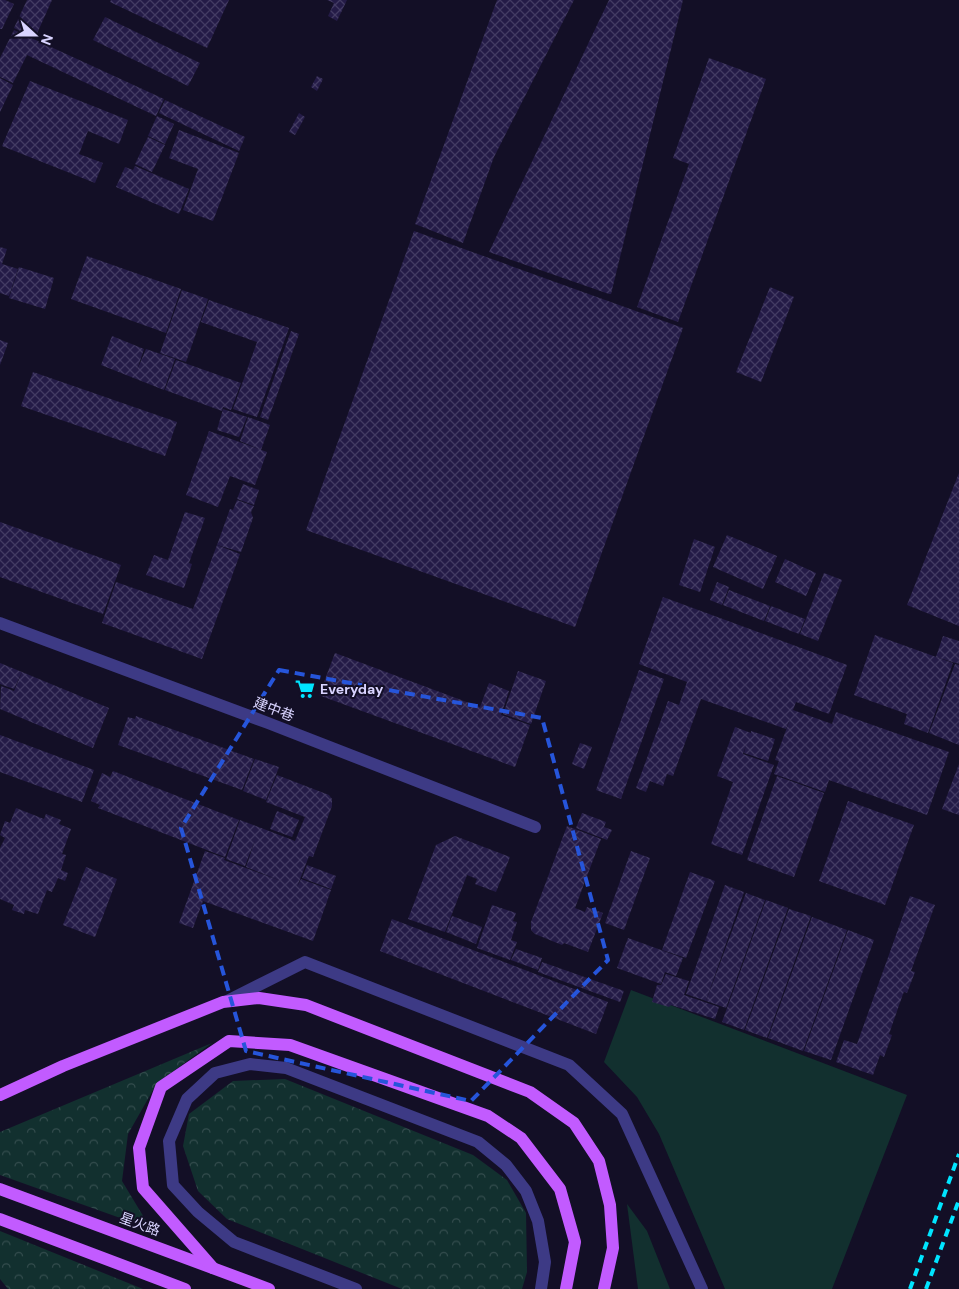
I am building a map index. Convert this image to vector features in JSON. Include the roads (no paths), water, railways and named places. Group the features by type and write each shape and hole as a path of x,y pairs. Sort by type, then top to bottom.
{"main road":[{"path":"0,1094 63,1066 223,1002 259,998 306,1005 530,1092 574,1123 599,1161 610,1205 613,1248 604,1289"},
{"path":"213,1268 143,1188 139,1148 161,1087 228,1041 290,1045 488,1116 521,1138 560,1189 575,1242 566,1289"},
{"name":"星火路","path":"0,1189 269,1289"},
{"path":"0,1219 185,1289"}],"street":[{"name":"建中巷","path":"0,623 268,722 535,827"},
{"path":"223,1002 305,962 569,1065 622,1114 702,1289"},
{"path":"356,1289 234,1242 198,1212 173,1185 169,1141 187,1100 215,1073 250,1064 286,1068 478,1142 506,1165 526,1191 538,1221 545,1262 541,1289"}],"railway":[{"path":"910,1289 959,1154"},
{"path":"926,1289 959,1200"}],"place":[{"name":"Everyday","path":"305,689"}]}
